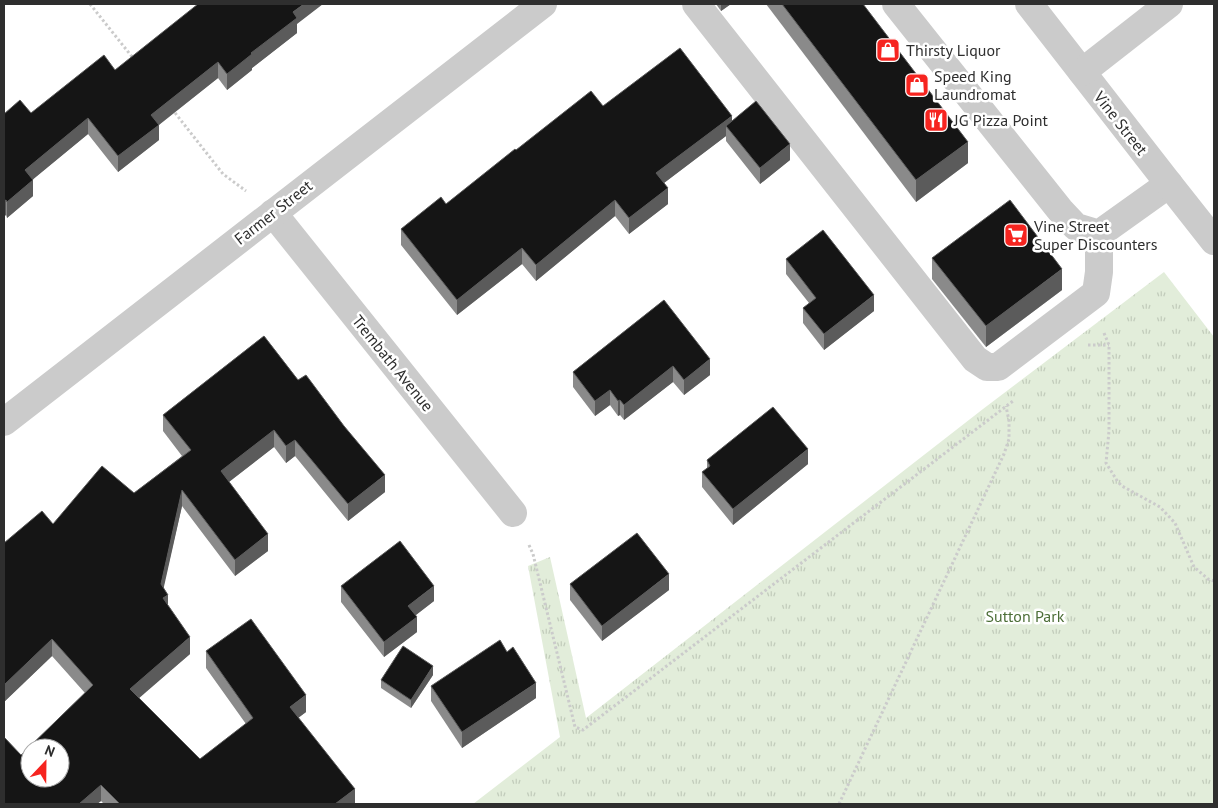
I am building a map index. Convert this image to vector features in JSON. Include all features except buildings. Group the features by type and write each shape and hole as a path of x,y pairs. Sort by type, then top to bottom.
{"street":[{"name":"Farmer Street","path":"4,422 543,4"},
{"path":"696,4 975,359 987,367 998,367 1096,293 1099,272 1099,234"},
{"path":"896,4 1060,210 1076,227 1099,234"},
{"name":"Vine Street","path":"1029,4 1214,240"},
{"path":"1082,72 1168,4"},
{"path":"1099,234 1169,184"},
{"name":"Trembath Avenue","path":"272,213 513,513"}],"path":[{"path":"90,4 138,66"},
{"path":"169,104 223,174 272,213"},
{"path":"1088,298 1109,345 1109,431 1106,463 1122,486 1160,506 1175,523 1194,567 1208,579 1214,581"},
{"path":"1084,346 1109,345"},
{"path":"513,513 533,554 575,727 583,730 1014,400"},
{"path":"839,804 1004,454 1010,439 1006,406"}],"green space":[{"name":"Sutton Park","path":"1164,272 1214,337 1213,804 473,804 560,737 528,566 550,557 586,718 983,409"}],"place":[{"name":"Thirsty Liquor","path":"888,50"},
{"name":"Speed King Laundromat","path":"917,85"},
{"name":"JG Pizza Point","path":"936,120"},
{"name":"Vine Street Super Discounters","path":"1016,235"}]}
